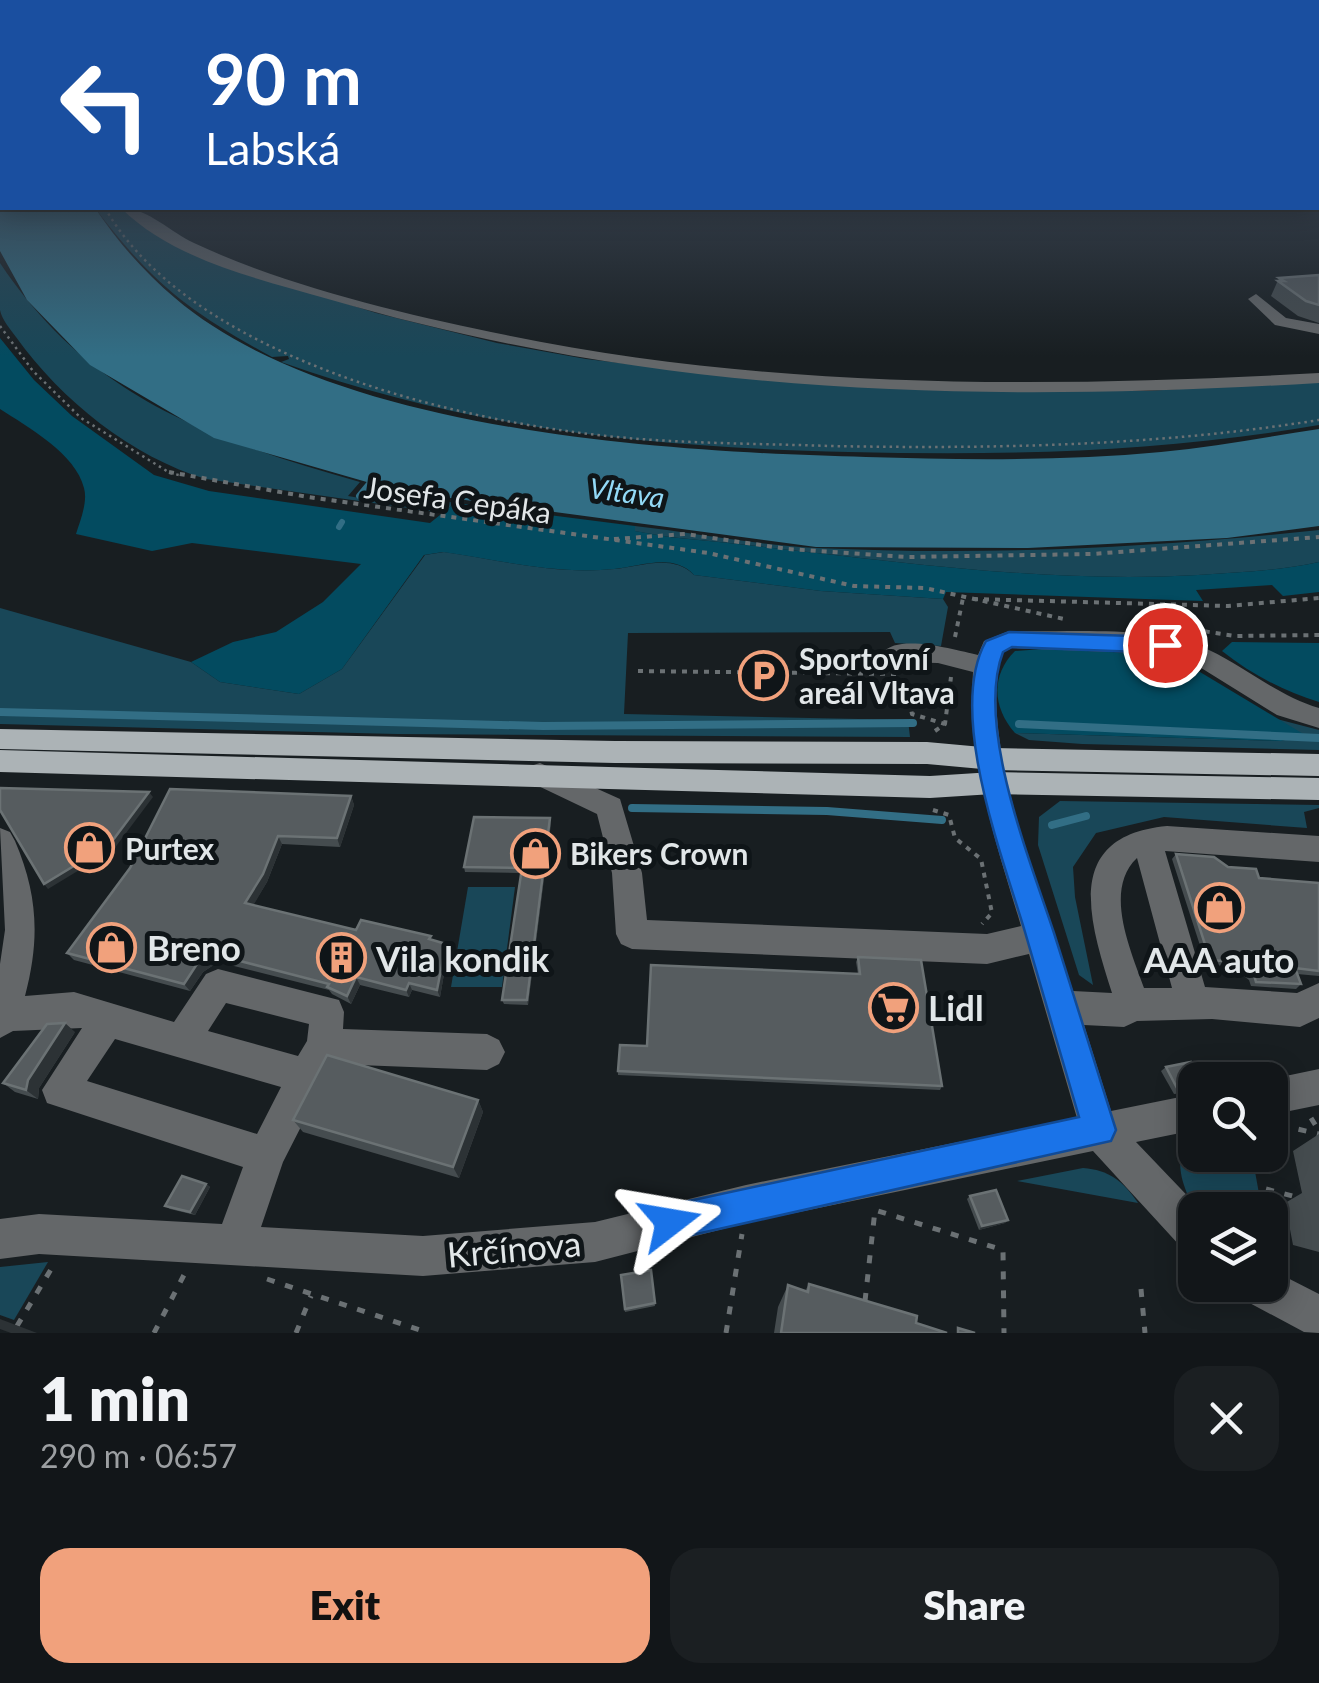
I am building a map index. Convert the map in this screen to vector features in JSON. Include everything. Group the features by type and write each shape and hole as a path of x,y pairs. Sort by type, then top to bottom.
{"main road":[{"path":"0,739 614,752 927,754 994,771 1319,790"},
{"path":"0,761 930,787 994,771 1319,765"}],"street":[{"path":"168,233 184,243 362,306 494,340 618,360 831,382 968,388 1106,389 1319,378"},
{"path":"1256,299 1280,322 1319,330"},
{"path":"1178,1215 1099,1130 1038,937 994,771 984,702 986,666 994,647 1009,639 1165,645 1198,655 1286,708 1319,718"},
{"path":"899,663 938,654 986,666"},
{"path":"536,773 610,807 628,873 632,934 987,948 1038,937"},
{"path":"1133,1005 1116,951 1105,893 1112,857 1129,844 1167,838 1319,849"},
{"path":"1147,840 1193,1004"},
{"path":"0,841 16,876 25,922 1,1018 74,1009 182,1042 315,1061 488,1052"},
{"path":"182,1042 218,985 327,1012 315,1061 266,1156 246,1260"},
{"path":"1060,1007 1124,1010 1133,1005 1193,1004 1300,1010 1319,999"},
{"path":"108,1020 60,1090 266,1156"},
{"name":"Krčínova","path":"0,1239 39,1234 246,1260 442,1255 594,1242 746,1204 1178,1115"},
{"path":"1288,1300 1319,1317"}],"path":[{"path":"122,233 141,262 179,297 219,323 297,359 369,385 535,426 740,446 965,450 1182,441 1319,420"},
{"name":"Josefa Cepáka","path":"0,326 33,371 81,418 170,473 200,481 708,553 854,586 924,588 963,598 1209,606 1319,598"},
{"path":"604,540 684,534 788,550 907,557 1092,554 1319,537"},
{"path":"956,624 963,598"},
{"path":"638,672 899,663"},
{"path":"938,673 951,675"},
{"path":"891,696 908,696 912,714 945,724"},
{"path":"932,800 932,810 949,815 955,838 981,859 992,912 982,923 983,929"},
{"path":"1288,1126 1319,1132 1312,1098"},
{"path":"1266,1189 1317,1203"},
{"path":"726,1333 746,1204"},
{"path":"864,1306 874,1210 1003,1250 1004,1333"},
{"path":"17,1326 60,1254"},
{"path":"246,1260 312,1294 428,1333"},
{"path":"154,1333 190,1263"},
{"path":"1141,1289 1145,1333"},
{"path":"296,1333 312,1294"}],"shaded area":[{"path":"116,233 169,233 291,286 376,313 497,343 681,370 1014,390 1148,391 1319,380 1319,425 1143,446 908,453 703,445 562,431 422,404 281,362 288,356 272,357 217,325 174,294"},
{"path":"0,263 35,309 73,348 158,407 253,449 360,482 348,496 366,499 371,486 455,503 443,513 206,479 151,456 76,404 34,360 1,314"},
{"path":"0,338 34,380 72,416 154,475 209,491 430,523 455,503 635,526 635,531 669,537 999,572 1065,576 1198,575 1319,562 1319,592 1283,596 1272,585 1196,590 1203,601 946,592 943,599 821,591 694,575 666,562 571,570 443,552 424,555 342,669 299,694 220,682 191,662 233,642 276,632 323,602 361,564 192,543 152,551 76,534 85,499 79,476 49,442 0,409"},
{"path":"635,526 794,546 943,551 1131,546 1319,530 1319,562 1198,575 1065,576 669,537 634,531"},
{"path":"444,552 571,570 676,564 694,575 821,591 943,599 948,607 941,646 895,643 890,632 628,633 624,714 908,720 910,737 397,734 0,724 0,608 191,662 220,682 299,694 342,669 425,555"},
{"path":"1232,642 1319,643 1319,702 1280,687 1222,651"},
{"path":"1015,651 1154,654 1190,666 1305,735 1281,741 1015,733 999,703 1001,671"},
{"path":"1273,718 1319,730 1319,750 1082,744 1029,740 1015,733 1281,741 1304,735"},
{"path":"1060,801 1319,808 1304,812 1307,828 1164,817 1096,833 1073,867 1075,897 1093,985 1079,975 1038,845 1039,817"},
{"path":"468,887 515,887 502,987 451,987"},
{"path":"1083,1168 1115,1178 1138,1203 1017,1181"},
{"path":"1181,1172 1255,1172 1259,1192 1187,1192"},
{"path":"48,1262 14,1320 0,1315 0,1267"}],"water":[{"name":"Vltava","path":"0,233 113,233 175,298 242,343 321,379 410,406 504,426 600,440 785,454 1014,459 1124,455 1319,429 1319,526 1227,538 1028,548 816,547 398,491 214,438 90,365 27,300 0,251"}],"building":[{"path":"1319,275 1319,305 1306,301 1278,281 1284,281 1279,278"},
{"path":"0,788 149,792 110,844 44,884 0,810"},
{"path":"170,789 351,796 337,838 278,836 263,874 245,903 356,930 361,920 431,936 429,939 446,944 437,990 409,983 406,990 356,977 347,996 327,987 329,984 213,954 197,964 184,984 67,953 130,868"},
{"path":"474,817 550,818 527,1000 502,1000 522,868 464,867"},
{"path":"1176,854 1214,857 1228,867 1256,869 1259,878 1319,883 1319,971 1295,968 1301,984 1256,982 1254,975 1237,962 1210,960"},
{"path":"858,957 921,960 942,1086 618,1071 620,1045 647,1046 651,965 860,974"},
{"path":"65,1023 28,1080 26,1090 3,1083 47,1024"},
{"path":"327,1055 478,1100 453,1167 293,1120"},
{"path":"1178,1065 1178,1090 1166,1067"},
{"path":"182,1176 206,1184 190,1212 165,1206"},
{"path":"996,1190 1008,1220 982,1226 970,1196"},
{"path":"651,1270 655,1303 625,1309 621,1275"},
{"path":"809,1284 917,1316 916,1323 947,1333 781,1333 788,1285 808,1292"}],"waterway":[{"path":"359,496 374,478"},
{"path":"339,527 342,522"},
{"path":"0,712 543,726 913,723"},
{"path":"1019,724 1319,738"},
{"path":"632,808 827,811 942,820"},
{"path":"1052,825 1086,816"}],"place":[{"name":"Sportovní areál Vltava","path":"764,675"},
{"name":"Purtex","path":"90,848"},
{"name":"Bikers Crown","path":"535,853"},
{"name":"AAA auto","path":"1219,907"},
{"name":"Breno","path":"112,947"},
{"name":"Vila kondik","path":"341,958"},
{"name":"Lidl","path":"893,1007"}],"route":[{"path":"670,1222 1099,1130 994,783 984,702 986,666 994,647 1009,639 1165,645"}]}
